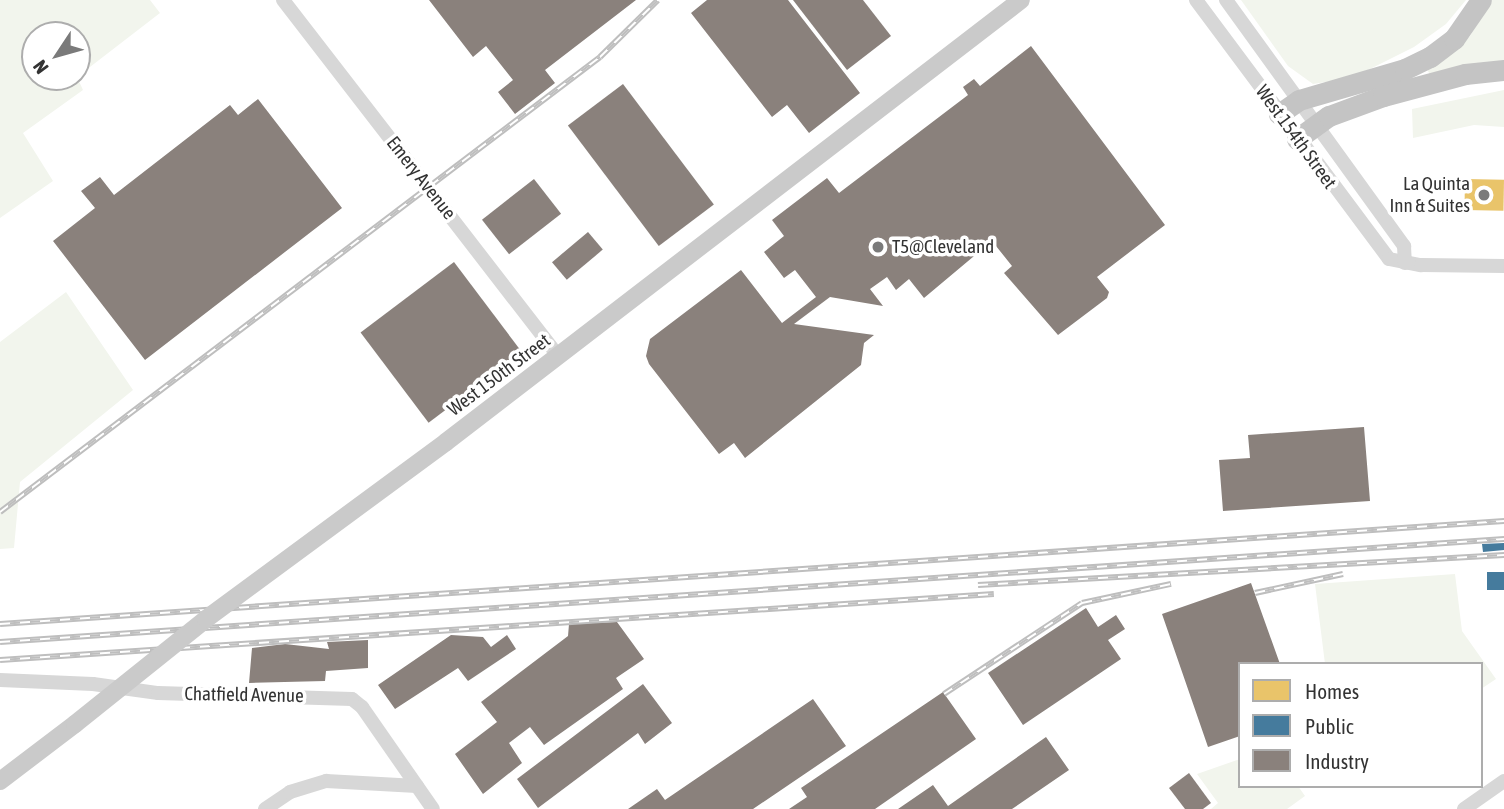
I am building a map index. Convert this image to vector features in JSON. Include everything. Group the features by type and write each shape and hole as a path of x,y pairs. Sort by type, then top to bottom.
{"highway":[{"path":"1279,114 1299,100 1405,69 1430,57 1454,39 1481,0"},
{"path":"1297,139 1343,109 1429,81 1504,70"}],"main road":[{"name":"West 150th Street","path":"0,781 206,618 559,357 1021,0"}],"street":[{"name":"Emery Avenue","path":"283,0 559,357"},
{"name":"West 154th Street","path":"1196,0 1389,259 1405,263 1404,246 1226,0"},
{"path":"1405,263 1504,266"},
{"name":"Chatfield Avenue","path":"0,680 93,684 158,693 352,699 362,707 433,809"},
{"path":"1464,809 1504,781"},
{"path":"265,809 290,792 326,782 417,786"}],"shaded area":[{"path":"0,0 150,0 160,13 91,66 91,21 21,21 21,91 82,91 23,133 53,181 0,218"},
{"path":"1241,0 1466,0 1446,24 1414,47 1352,78 1313,84 1288,66"},
{"path":"1491,0 1504,0 1504,60 1430,75 1427,69 1470,36"},
{"path":"1504,90 1504,127 1474,125 1413,138 1412,109"},
{"path":"66,292 133,390 20,482 14,548 0,549 0,342"},
{"path":"1455,574 1462,631 1496,679 1483,688 1483,662 1325,662 1315,584"},
{"path":"1238,760 1238,788 1299,788 1305,796 1287,809 1211,809 1218,803 1197,774"}],"building: Homes":[{"name":"La Quinta Inn & Suites","path":"1465,179 1504,180 1503,211 1464,210"}],"building: Public":[{"path":"1504,543 1504,550 1483,552 1482,544"},
{"path":"1487,572 1504,572 1504,590 1487,590"}],"building: Industry":[{"path":"429,0 636,0 545,70 555,83 515,114 498,92 513,80 486,46 473,57"},
{"path":"707,0 788,0 860,93 809,133 787,105 772,117 691,13"},
{"path":"793,0 863,0 891,36 847,70"},
{"name":"T5@Cleveland","path":"1031,46 1165,225 1097,277 1109,292 1107,298 1058,335 1004,273 1012,266 992,241 924,298 909,279 896,290 887,277 870,289 883,306 830,297 794,324 874,335 864,343 861,365 745,458 734,443 719,454 649,364 646,356 650,339 741,270 782,323 816,297 795,270 784,278 764,252 784,236 772,220 827,178 839,193 968,95 963,87 974,79 980,86"},
{"path":"623,84 714,205 659,246 568,126"},
{"path":"258,99 342,208 145,360 53,241 95,208 81,191 100,177 114,195 230,105 238,115"},
{"path":"534,179 561,214 509,254 482,220"},
{"path":"588,232 603,250 567,280 552,262"},
{"path":"454,262 522,352 429,423 361,332"},
{"path":"1364,427 1370,501 1223,511 1219,460 1250,458 1248,435"},
{"path":"1251,583 1279,662 1238,662 1238,737 1208,747 1162,614"},
{"path":"1086,608 1098,627 1116,615 1125,629 1108,640 1121,659 1023,725 988,673"},
{"path":"617,622 644,659 616,678 623,689 544,745 530,727 509,743 522,763 483,794 455,754 497,722 481,702 568,636 569,624"},
{"path":"451,635 483,637 491,647 507,635 516,649 468,681 458,668 395,709 378,685"},
{"path":"368,640 368,668 326,671 325,681 249,683 252,648 285,644 329,649 327,642"},
{"path":"643,684 672,723 645,744 638,733 538,808 517,779"},
{"path":"943,692 976,739 875,809 789,809 807,797 801,788"},
{"path":"813,699 846,746 753,809 628,809 657,789 665,800"},
{"path":"1046,737 1069,770 1012,809 898,809 933,785 948,806"},
{"path":"1189,773 1211,803 1203,809 1185,809 1169,788"}],"railway":[{"path":"0,512 600,57 658,0"},
{"path":"0,624 1504,521"},
{"path":"0,642 1504,539"},
{"path":"978,585 1504,555"},
{"path":"1255,593 1343,574"},
{"path":"944,694 1082,603 1171,584"},
{"path":"0,660 994,594"}],"place":[{"name":"La Quinta Inn & Suites","path":"1484,195"},
{"name":"T5@Cleveland","path":"878,247"}]}
